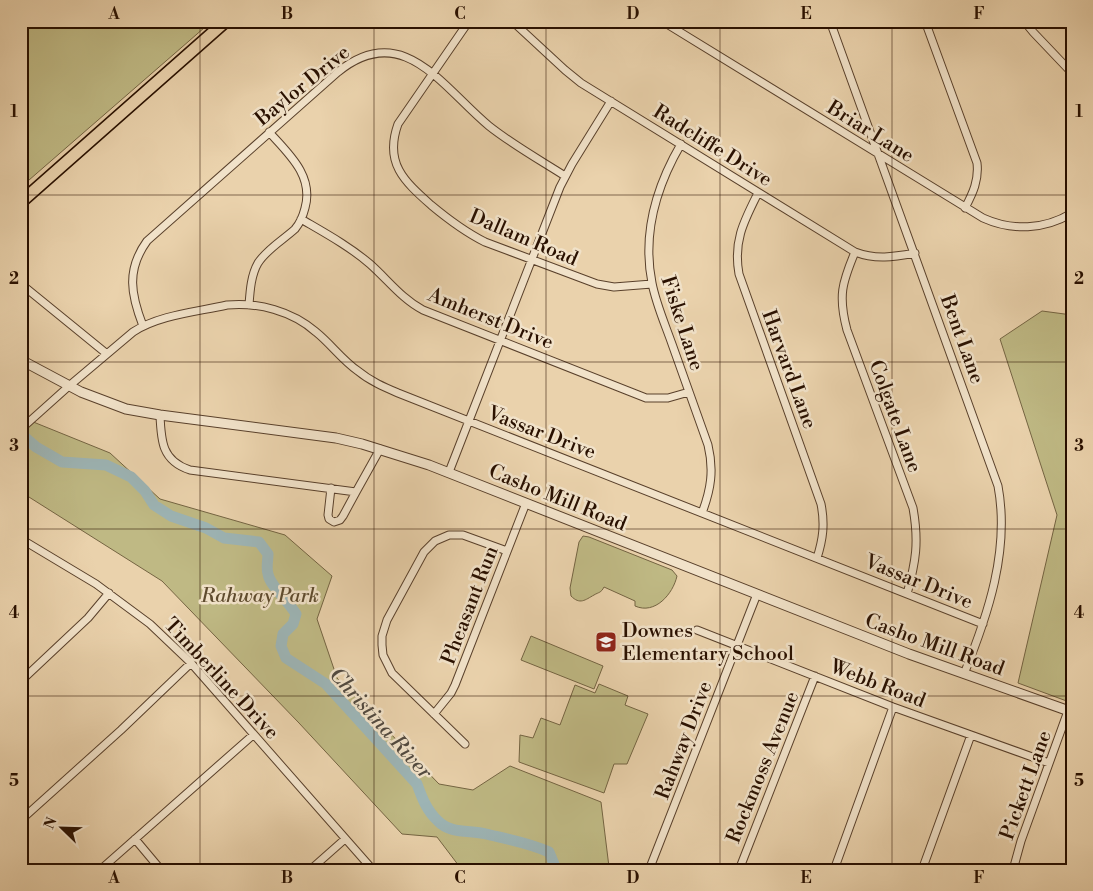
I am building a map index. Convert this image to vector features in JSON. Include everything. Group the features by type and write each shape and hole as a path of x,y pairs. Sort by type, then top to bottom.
{"main road":[{"path":"21,202 226,21"}],"street":[{"name":"Dallam Road","path":"469,21 402,116 393,145 394,159 401,176 412,188 459,228 485,242 596,284 614,287 652,284"},
{"name":"Radcliffe Drive","path":"512,21 565,70 855,252 864,256 881,258 914,253"},
{"name":"Briar Lane","path":"662,21 964,208 993,223 1015,227 1047,224 1072,213"},
{"name":"Bent Lane","path":"830,21 998,486 1003,523 1002,541 983,624 964,674"},
{"path":"925,21 977,163 976,183 964,208"},
{"path":"1024,21 1072,73"},
{"name":"Baylor Drive","path":"143,326 134,301 132,285 134,266 141,250 161,228 342,68 364,56 383,53 400,54 417,62 432,73 497,132 565,176"},
{"path":"448,472 565,176 612,101"},
{"path":"248,304 253,276 258,264 266,254 296,228 302,219 307,200 305,179 296,162 269,132"},
{"name":"Fiske Lane","path":"681,144 663,176 651,218 648,255 652,284 708,445 711,461 711,485 702,513"},
{"name":"Harvard Lane","path":"758,192 739,235 737,264 821,504 823,534 817,558"},
{"name":"Amherst Drive","path":"302,219 358,254 414,305 646,398 668,398 689,392"},
{"name":"Colgate Lane","path":"855,252 846,273 842,290 842,311 847,330 912,508 917,546 915,566 907,594"},
{"path":"21,284 107,354"},
{"name":"Vassar Drive","path":"22,428 133,332 143,326 159,320 226,305 248,304 275,310 295,318 316,332 349,364 366,377 392,391 983,624"},
{"name":"Casho Mill Road","path":"21,360 69,386 112,405 160,415 336,438 380,449 448,472 964,674 1070,711"},
{"path":"160,415 165,451 182,468 356,492"},
{"path":"331,488 328,515 329,519 334,522 340,520 343,516 380,449"},
{"name":"Pheasant Run","path":"434,714 455,685 526,503"},
{"path":"465,744 399,682 387,664 382,645 382,636 387,620 424,552 435,541 449,535 463,535 507,552"},
{"name":"Timberline Drive","path":"21,539 109,593 150,624 191,664 373,870"},
{"path":"21,681 84,623 109,593"},
{"name":"Rahway Drive","path":"649,870 757,594"},
{"name":"Webb Road","path":"697,630 893,707 1049,763"},
{"path":"21,820 191,664"},
{"name":"Rockmoss Avenue","path":"739,870 816,676"},
{"path":"834,870 893,707"},
{"name":"Pickett Lane","path":"1013,870 1021,841 1070,711"},
{"path":"100,870 253,734"},
{"path":"922,870 971,735"},
{"path":"135,839 161,870"},
{"path":"310,870 345,839"}],"green space":[{"path":"21,21 212,21 21,187"},
{"path":"1042,311 1072,315 1072,703 1018,683 1057,515 1000,339"},
{"name":"Rahway Park","path":"21,417 110,453 160,499 285,535 332,576 317,619 337,678 439,784 473,790 510,766 601,802 609,867 617,870 462,870 437,837 402,834 299,723 162,581 21,492"},
{"path":"583,536 672,570 677,576 672,590 662,601 649,608 635,606 635,601 604,587 600,592 585,600 574,599 571,596 570,588 579,542"},
{"path":"531,636 603,666 594,689 521,660"},
{"path":"599,684 628,696 625,705 648,714 627,764 614,764 604,793 519,762 520,735 533,738 541,718 560,725 575,685 595,693"}],"waterway":[{"name":"Christina River","path":"21,434 36,447 62,462 106,465 131,477 145,491 154,505 171,516 206,528 224,538 259,542 268,554 267,569 269,579 296,614 293,624 283,634 281,646 286,658 326,684 417,784 428,809 443,825 454,830 486,834 542,849 549,852 554,864 552,870"}],"place":[{"name":"Downes Elementary School","path":"606,642"}]}
